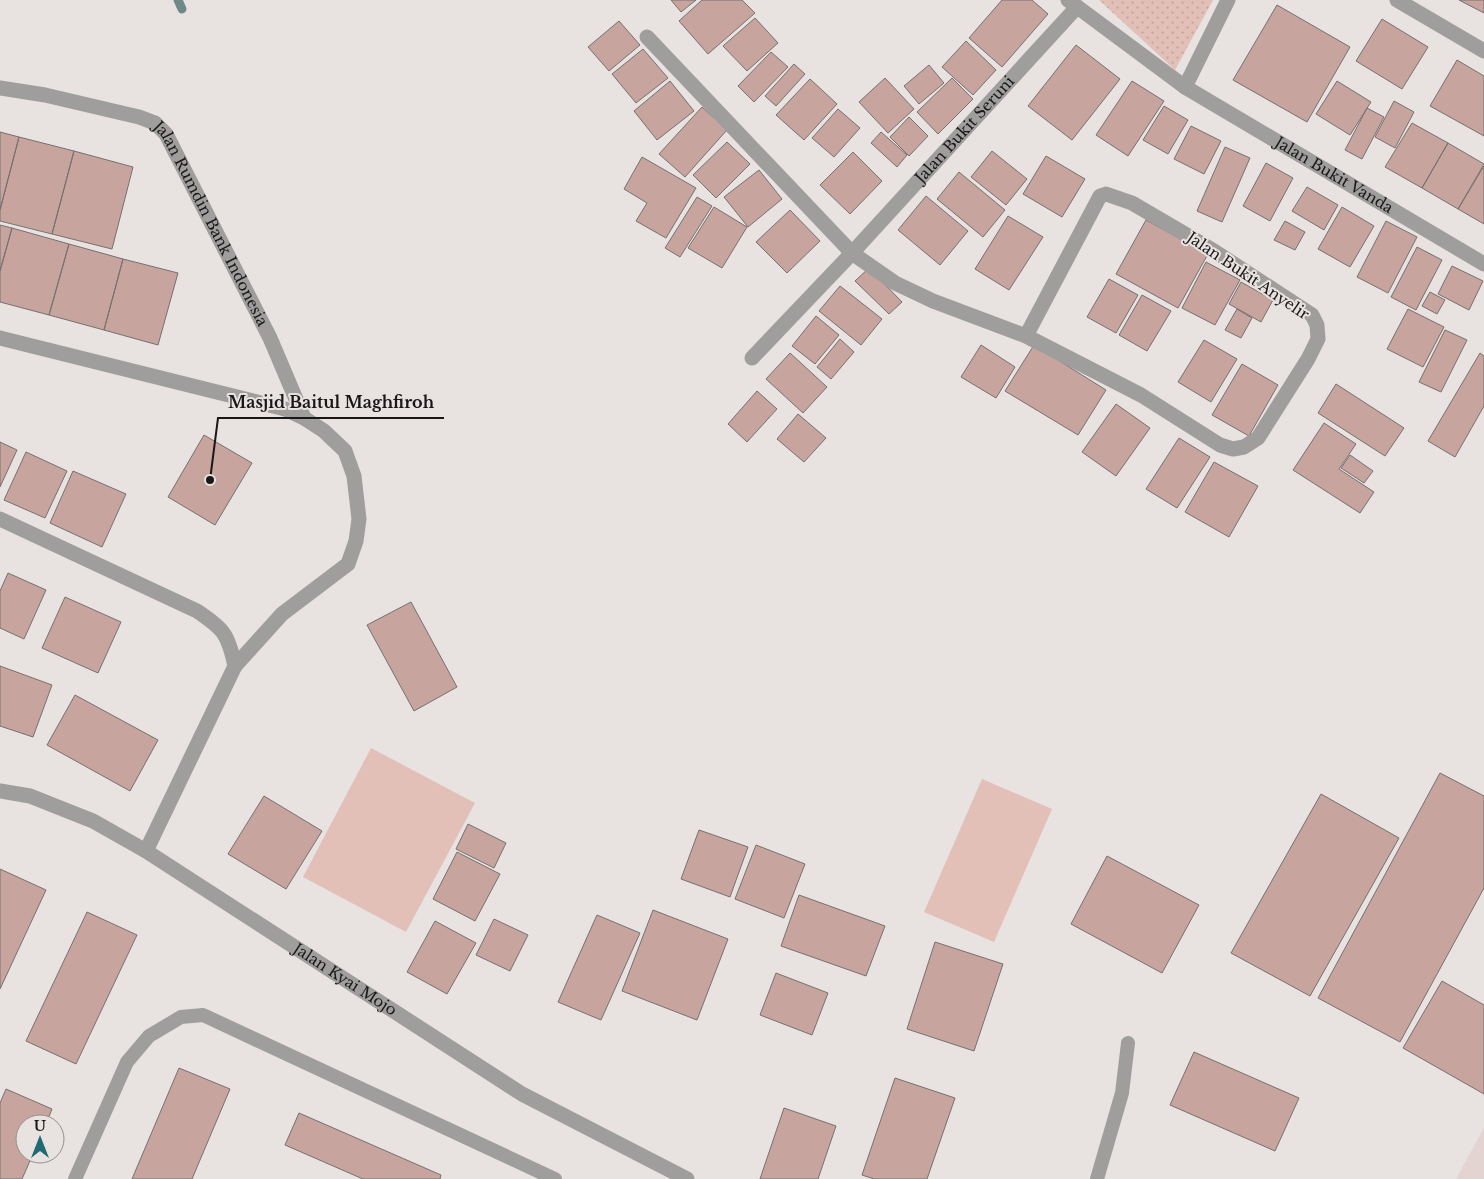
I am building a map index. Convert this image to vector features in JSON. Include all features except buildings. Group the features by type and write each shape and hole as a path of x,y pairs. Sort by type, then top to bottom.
{"street":[{"path":"1185,87 1228,0"},
{"path":"1397,0 1484,51"},
{"name":"Jalan Bukit Vanda","path":"1072,3 1185,87 1484,264"},
{"name":"Jalan Bukit Seruni","path":"752,358 852,253 1072,3"},
{"path":"647,37 852,253"},
{"name":"Jalan Rumdin Bank Indonesia","path":"0,88 139,117 155,123 166,134 270,338 304,418"},
{"name":"Jalan Bukit Anyelir","path":"852,253 895,283 933,301 1026,336 1141,395 1220,445 1233,449 1244,447 1258,438 1308,359 1318,339 1317,326 1312,315 1214,251 1132,203 1106,194 1100,196 1026,336"},
{"path":"0,338 285,409 304,418 334,440 345,452 354,476 359,519 356,541 348,564 282,614 235,666 146,850"},
{"path":"0,519 197,611 214,622 226,634 235,666"},
{"name":"Jalan Kyai Mojo","path":"0,791 30,796 93,821 146,850 522,1094 687,1179"}],"lane":[{"path":"75,1179 127,1062 148,1036 181,1017 202,1014 554,1179"},
{"path":"1097,1179 1122,1093 1128,1043"}],"shaded area":[{"path":"1099,0 1213,0 1175,70"},
{"path":"371,748 475,803 406,932 303,877"},
{"path":"982,779 1052,809 994,942 924,912"},
{"path":"1484,1128 1484,1179 1456,1179"}],"waterway":[{"path":"178,0 182,9"}],"place":[{"name":"Masjid Baitul Maghfiroh","path":"210,480"}]}
